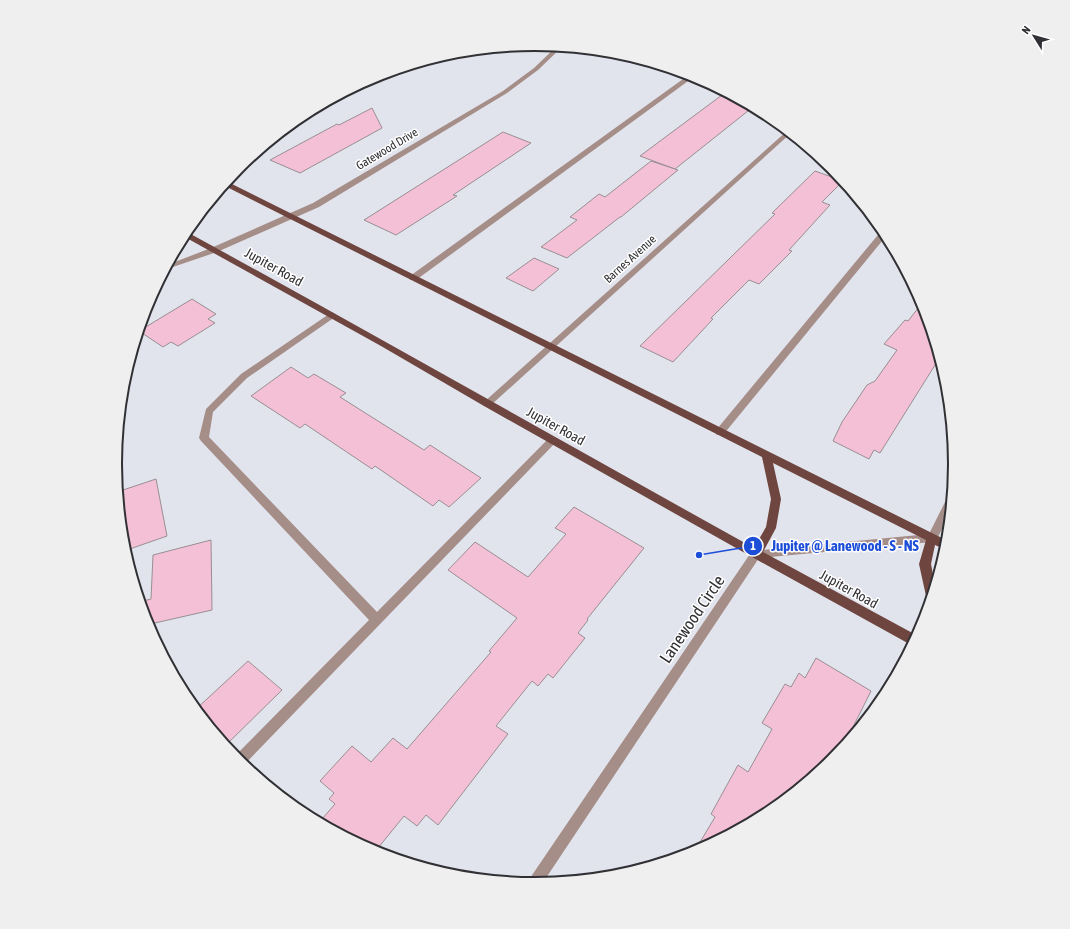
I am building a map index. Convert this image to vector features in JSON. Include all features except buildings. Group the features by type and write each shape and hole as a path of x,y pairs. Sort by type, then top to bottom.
{"main road":[{"path":"230,186 941,543"},
{"name":"Jupiter Road","path":"190,237 332,315 487,404 756,554 910,638"},
{"path":"756,554 771,528 776,499 766,455"},
{"path":"930,587 925,564 932,538"}],"street":[{"name":"Gatewood Drive","path":"173,265 214,250 292,217 316,205 504,92 536,69 554,52"},
{"path":"413,278 687,80"},
{"name":"Barnes Avenue","path":"487,404 786,135"},
{"path":"720,432 880,237"},
{"path":"332,315 244,376 209,411 204,438 377,620"},
{"path":"243,757 552,440"},
{"path":"756,554 932,538 946,512"},
{"name":"Lanewood Circle","path":"538,878 756,554"}],"place":[{"name":"Jupiter @ Lanewood - S - NS","path":"699,555"}]}
